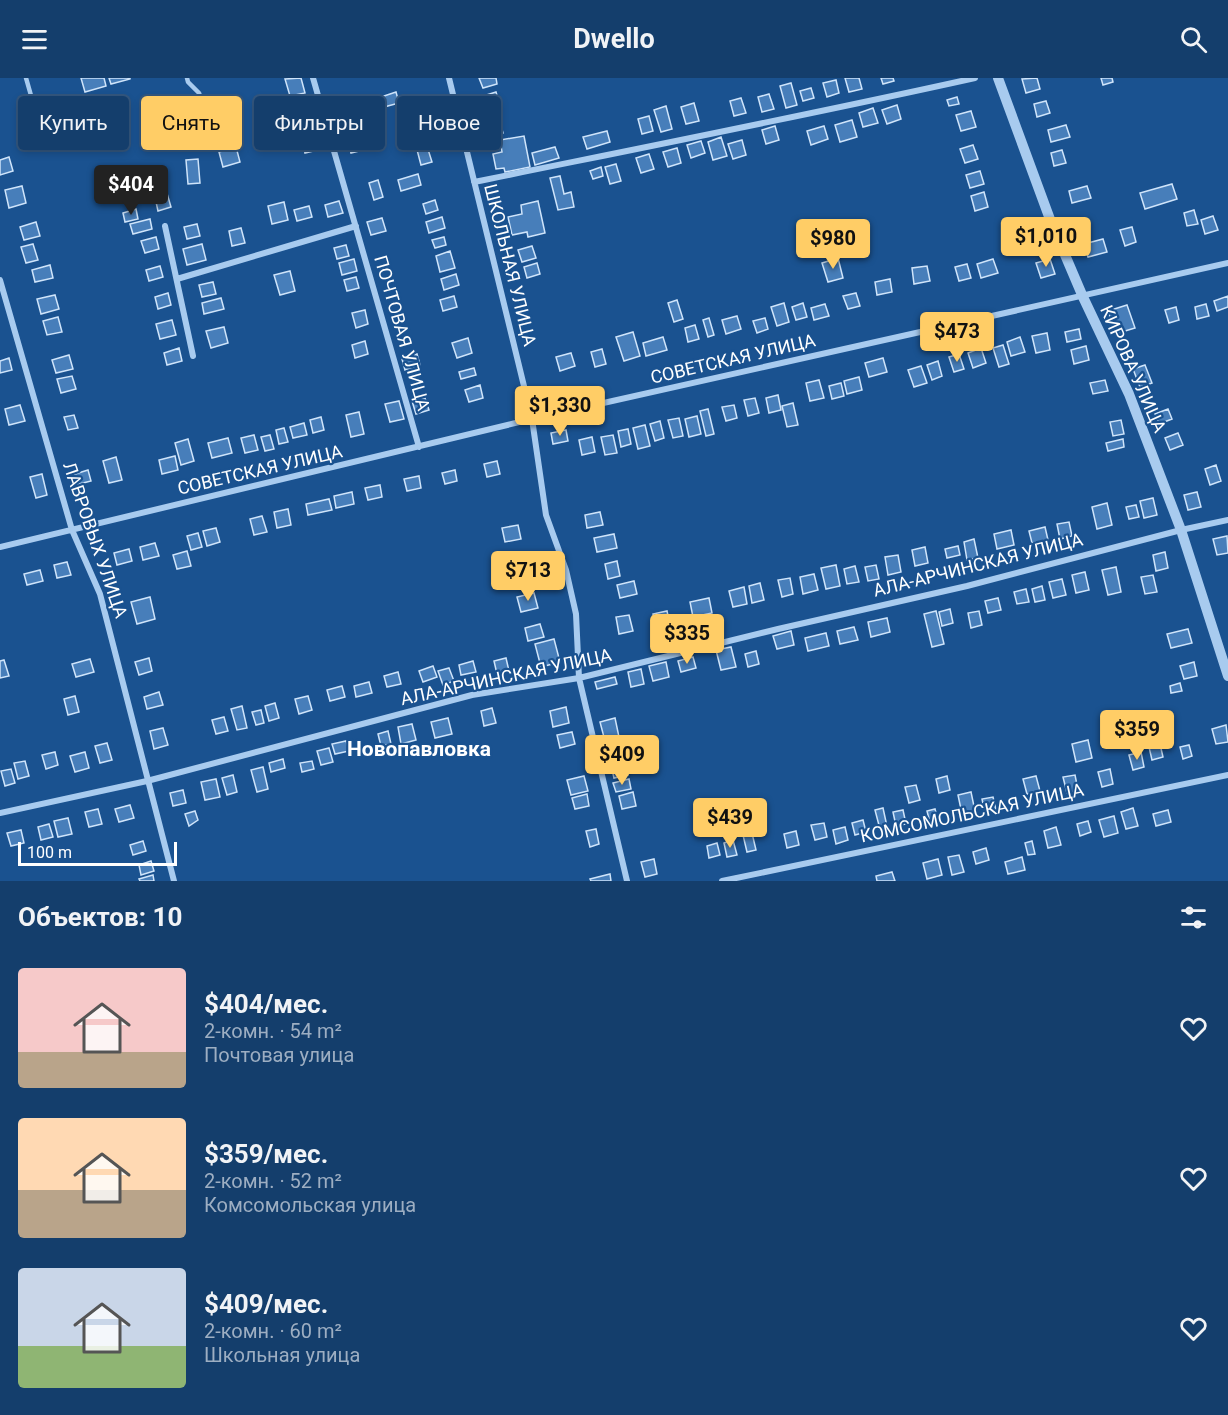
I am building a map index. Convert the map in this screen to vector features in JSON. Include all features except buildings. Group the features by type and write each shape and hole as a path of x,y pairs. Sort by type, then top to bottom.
{"street":[{"name":"ПОЧТОВАЯ УЛИЦА","path":"313,78 419,447"},
{"name":"ШКОЛЬНАЯ УЛИЦА","path":"449,78 532,419 546,515 566,570 576,614 579,678 627,881"},
{"path":"474,182 975,78"},
{"name":"КИРОВА УЛИЦА","path":"998,78 1051,222 1083,297 1129,394 1181,530 1228,676"},
{"path":"165,226 193,356"},
{"path":"177,279 356,226"},
{"name":"СОВЕТСКАЯ УЛИЦА","path":"0,546 532,419 1228,263"},
{"name":"ЛАВРОВЫХ УЛИЦА","path":"0,280 72,530 100,594 174,881"},
{"name":"АЛА-АРЧИНСКАЯ УЛИЦА","path":"0,813 147,781 472,695 579,678 967,586 1181,530 1228,520"},
{"name":"КОМСОМОЛЬСКАЯ УЛИЦА","path":"722,881 1228,775"}],"lane":[{"path":"26,78 31,96"},
{"path":"187,78 200,96"}],"district":[{"name":"Новопавловка","path":"419,749"}]}
